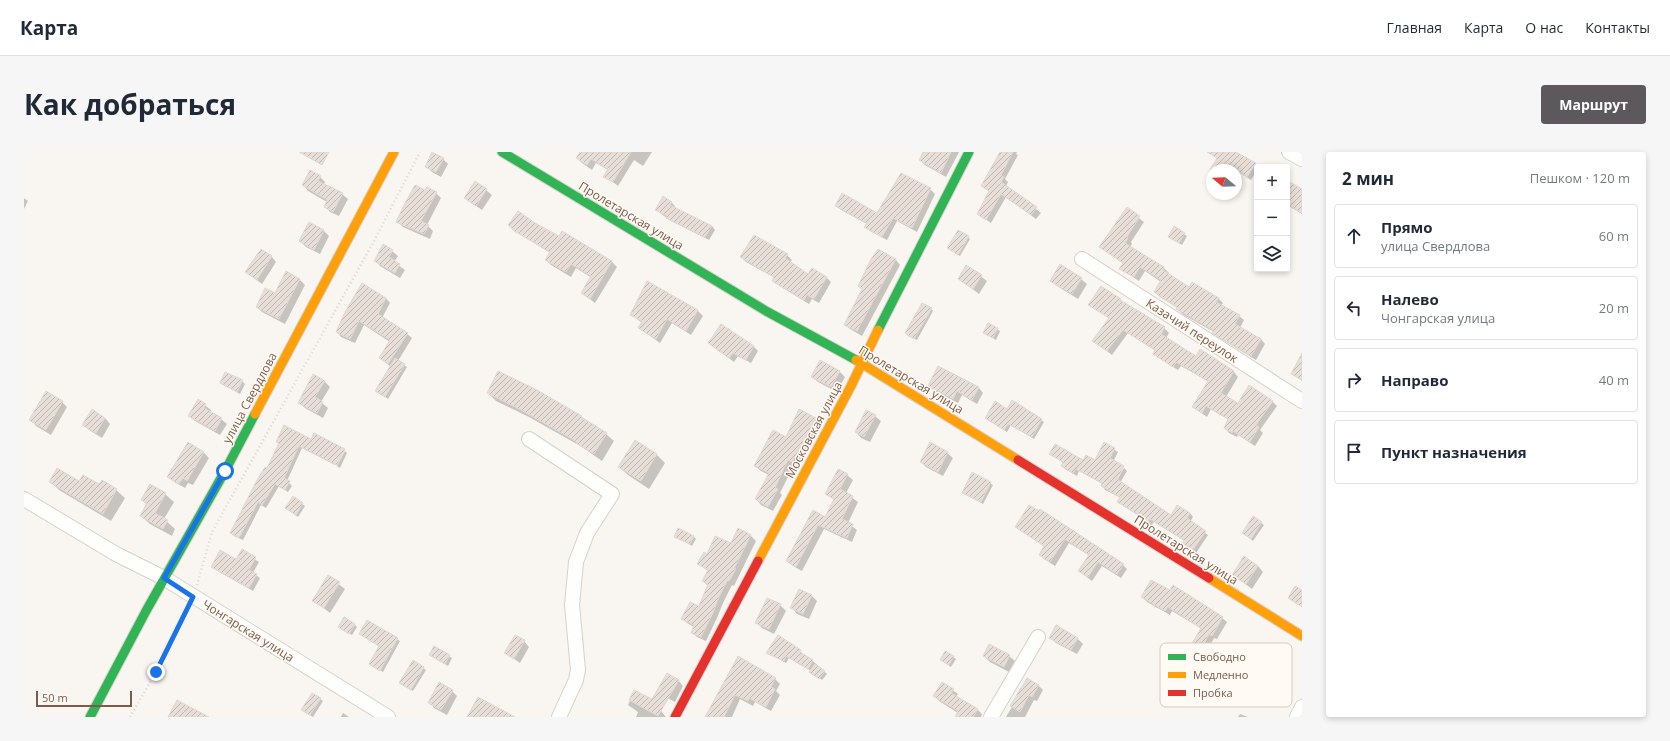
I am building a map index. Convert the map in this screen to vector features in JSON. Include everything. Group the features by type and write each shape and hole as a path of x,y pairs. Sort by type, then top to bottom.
{"street":[{"name":"улица Свердлова","path":"90,717 164,578 225,471 394,152"},
{"name":"Пролетарская улица","path":"502,152 766,311 862,363 1302,636"},
{"name":"Московская улица","path":"675,717 862,363 969,152"},
{"path":"1289,152 1302,160"},
{"name":"Казачий переулок","path":"1082,259 1302,401"},
{"path":"529,439 612,494 587,532 576,562 572,605 578,670 576,680 559,717"},
{"name":"Чонгарская улица","path":"24,499 116,554 164,578 388,717"},
{"path":"991,717 1038,637"},
{"path":"1297,717 1302,707"}],"path":[{"path":"130,717 156,672 193,597 212,532 371,248 420,152"}],"building":[{"path":"299,152 329,152 322,165"},
{"path":"432,152 444,158 436,172 425,167"},
{"path":"580,152 631,152 613,182 603,177 608,169 591,159 587,165 576,158"},
{"path":"923,152 951,152 941,173 919,160"},
{"path":"1000,152 1013,152 1001,175 1004,177 1001,182 1037,207 1031,215 1001,194 986,220 977,214 989,191 981,186"},
{"path":"1207,152 1236,152 1256,163 1247,177 1242,174 1242,164 1214,164 1217,158"},
{"path":"310,170 321,176 318,181 343,193 333,212 324,207 327,200 302,185"},
{"path":"901,173 931,188 912,228 893,218 882,237 864,227 867,223 835,206 842,193 877,213"},
{"path":"475,181 487,189 476,206 464,198"},
{"path":"1290,182 1302,189 1302,213 1290,206"},
{"path":"415,185 425,190 427,187 437,192 421,221 429,225 424,234 396,222"},
{"path":"663,196 672,202 670,205 712,226 705,237 666,218 667,216 655,210"},
{"path":"1127,207 1140,216 1125,243 1164,267 1163,270 1189,287 1192,282 1219,298 1216,302 1240,315 1235,324 1261,339 1251,356 1212,333 1213,330 1176,309 1177,307 1154,292 1161,280 1140,267 1134,277 1119,269 1123,263 1099,247"},
{"path":"518,211 535,223 559,236 562,231 612,261 590,299 581,293 591,276 571,264 566,272 545,260 550,252 514,231 508,225"},
{"path":"309,222 324,230 314,250 299,241"},
{"path":"1174,226 1185,233 1179,243 1168,237"},
{"path":"958,230 969,236 958,255 947,248"},
{"path":"754,235 788,254 785,258 808,274 812,268 827,277 814,299 807,295 804,300 772,281 774,277 740,257"},
{"path":"383,244 393,250 389,257 400,264 395,273 374,261"},
{"path":"261,249 272,256 257,280 245,272"},
{"path":"878,249 896,259 857,331 844,325 862,289 858,286 871,259"},
{"path":"1060,264 1082,278 1072,294 1050,281"},
{"path":"966,265 982,275 973,289 958,279"},
{"path":"286,271 300,279 279,319 256,307 265,288 275,293"},
{"path":"647,281 698,310 686,331 667,319 656,339 638,328 642,321 630,315"},
{"path":"362,283 386,298 378,314 408,333 388,364 379,358 390,340 359,321 350,339 336,332 345,312"},
{"path":"1101,286 1121,299 1120,300 1165,327 1161,334 1196,356 1200,349 1234,371 1221,393 1238,403 1249,385 1273,401 1256,425 1259,427 1250,442 1233,431 1232,433 1224,428 1228,419 1206,406 1202,413 1192,407 1208,381 1176,362 1173,367 1153,354 1155,350 1123,330 1107,351 1092,341 1109,318 1088,305"},
{"path":"922,303 932,308 914,339 905,333"},
{"path":"988,323 998,328 993,338 983,333"},
{"path":"721,324 754,346 746,360 733,353 729,358 708,343"},
{"path":"1302,353 1302,380 1291,374"},
{"path":"395,358 405,364 385,397 375,391"},
{"path":"820,360 840,371 831,387 811,377"},
{"path":"938,366 979,387 972,400 957,391 953,399 928,386"},
{"path":"498,371 537,390 582,416 581,417 607,433 594,454 576,443 577,442 521,410 487,393"},
{"path":"225,372 243,380 237,392 220,383"},
{"path":"313,374 325,381 315,397 323,402 317,413 298,403"},
{"path":"46,391 63,401 46,430 29,420"},
{"path":"198,399 206,404 204,408 222,418 215,431 188,416"},
{"path":"1012,400 1042,419 1032,437 1008,424 1004,430 985,418 995,401 1007,409"},
{"path":"92,409 105,418 96,433 82,425"},
{"path":"799,409 816,418 792,462 788,460 775,488 778,489 768,507 755,499 769,473 754,466 773,430 786,437"},
{"path":"866,410 876,415 864,437 855,432"},
{"path":"284,425 311,439 314,433 345,449 337,465 299,446 284,478 290,481 285,490 275,484 262,505 258,502 239,538 230,533 256,482 265,467 267,468 279,443 276,442"},
{"path":"635,440 657,454 641,481 618,467"},
{"path":"188,442 204,452 187,481 183,478 179,484 167,477"},
{"path":"930,442 948,452 938,472 920,462"},
{"path":"1104,442 1115,448 1110,458 1124,466 1117,479 1171,515 1177,505 1190,513 1187,518 1206,531 1193,550 1182,543 1184,540 1150,519 1148,523 1138,516 1139,515 1117,502 1120,497 1101,486 1102,483 1076,469 1073,473 1061,466 1063,462 1049,454 1055,444 1083,460 1086,455 1095,460"},
{"path":"57,468 79,481 83,475 99,484 102,480 117,489 103,514 49,482"},
{"path":"838,469 848,474 840,489 853,496 842,519 853,524 847,538 818,525 796,567 786,561 813,510 825,517 834,499 825,494"},
{"path":"972,472 991,482 981,502 962,493"},
{"path":"150,484 166,493 155,513 168,520 163,529 140,516 147,503 141,500"},
{"path":"293,496 303,503 296,515 285,508"},
{"path":"1029,505 1039,511 1040,509 1124,564 1117,574 1098,562 1088,577 1078,571 1089,555 1065,539 1050,562 1039,555 1044,546 1015,527"},
{"path":"1253,516 1262,522 1251,539 1242,533"},
{"path":"678,528 694,536 690,544 674,537"},
{"path":"738,528 751,535 734,569 736,569 729,581 727,581 701,637 691,633 694,625 681,619 690,602 699,606 708,584 702,581 708,570 697,564 704,552 707,554 715,536 731,543"},
{"path":"242,549 256,557 249,570 257,574 249,588 211,567 220,550 236,559"},
{"path":"1244,556 1258,566 1246,584 1232,575"},
{"path":"328,575 340,582 324,608 312,601"},
{"path":"1151,580 1170,590 1173,585 1223,617 1212,636 1209,634 1204,643 1192,643 1201,628 1168,607 1165,611 1141,597"},
{"path":"1295,586 1302,590 1302,607 1288,598"},
{"path":"799,589 812,595 803,614 790,608"},
{"path":"767,598 781,604 769,629 755,623"},
{"path":"344,617 355,624 349,634 338,627"},
{"path":"367,620 398,638 380,671 369,664 379,646 359,634"},
{"path":"1056,625 1078,638 1071,650 1049,638"},
{"path":"515,635 525,640 514,659 504,653"},
{"path":"778,635 813,660 808,669 786,656 784,661 766,653"},
{"path":"989,644 1010,655 1004,667 983,656"},
{"path":"434,646 450,655 445,664 429,655"},
{"path":"945,651 954,656 949,665 940,660"},
{"path":"738,656 776,678 771,687 775,689 766,707 749,698 748,701 735,695 724,717 705,717"},
{"path":"413,660 424,667 411,690 399,683"},
{"path":"815,664 825,671 819,679 809,672"},
{"path":"667,673 679,680 658,716 629,700 634,690 652,699"},
{"path":"1027,678 1039,685 1032,697 1029,695 1020,712 1010,706"},
{"path":"439,682 453,690 441,710 428,703"},
{"path":"942,682 954,689 951,693 978,709 973,717 955,717 958,711 933,696"},
{"path":"312,693 321,698 310,715 301,710"},
{"path":"478,697 515,717 467,717"},
{"path":"177,700 209,717 168,717"}],"traffic: fast":[{"path":"502,152 766,311 856,360"},
{"path":"878,330 969,152"},
{"path":"90,717 146,611 225,471 255,414"}],"traffic: slow":[{"path":"255,414 394,152"},
{"path":"758,561 851,386 878,330"},
{"path":"856,360 1018,460"},
{"path":"1209,578 1302,636"}],"traffic: jam":[{"path":"1018,460 1209,578"},
{"path":"675,717 758,561"}],"route":[{"path":"156,672 193,597 164,578 225,471"}]}
